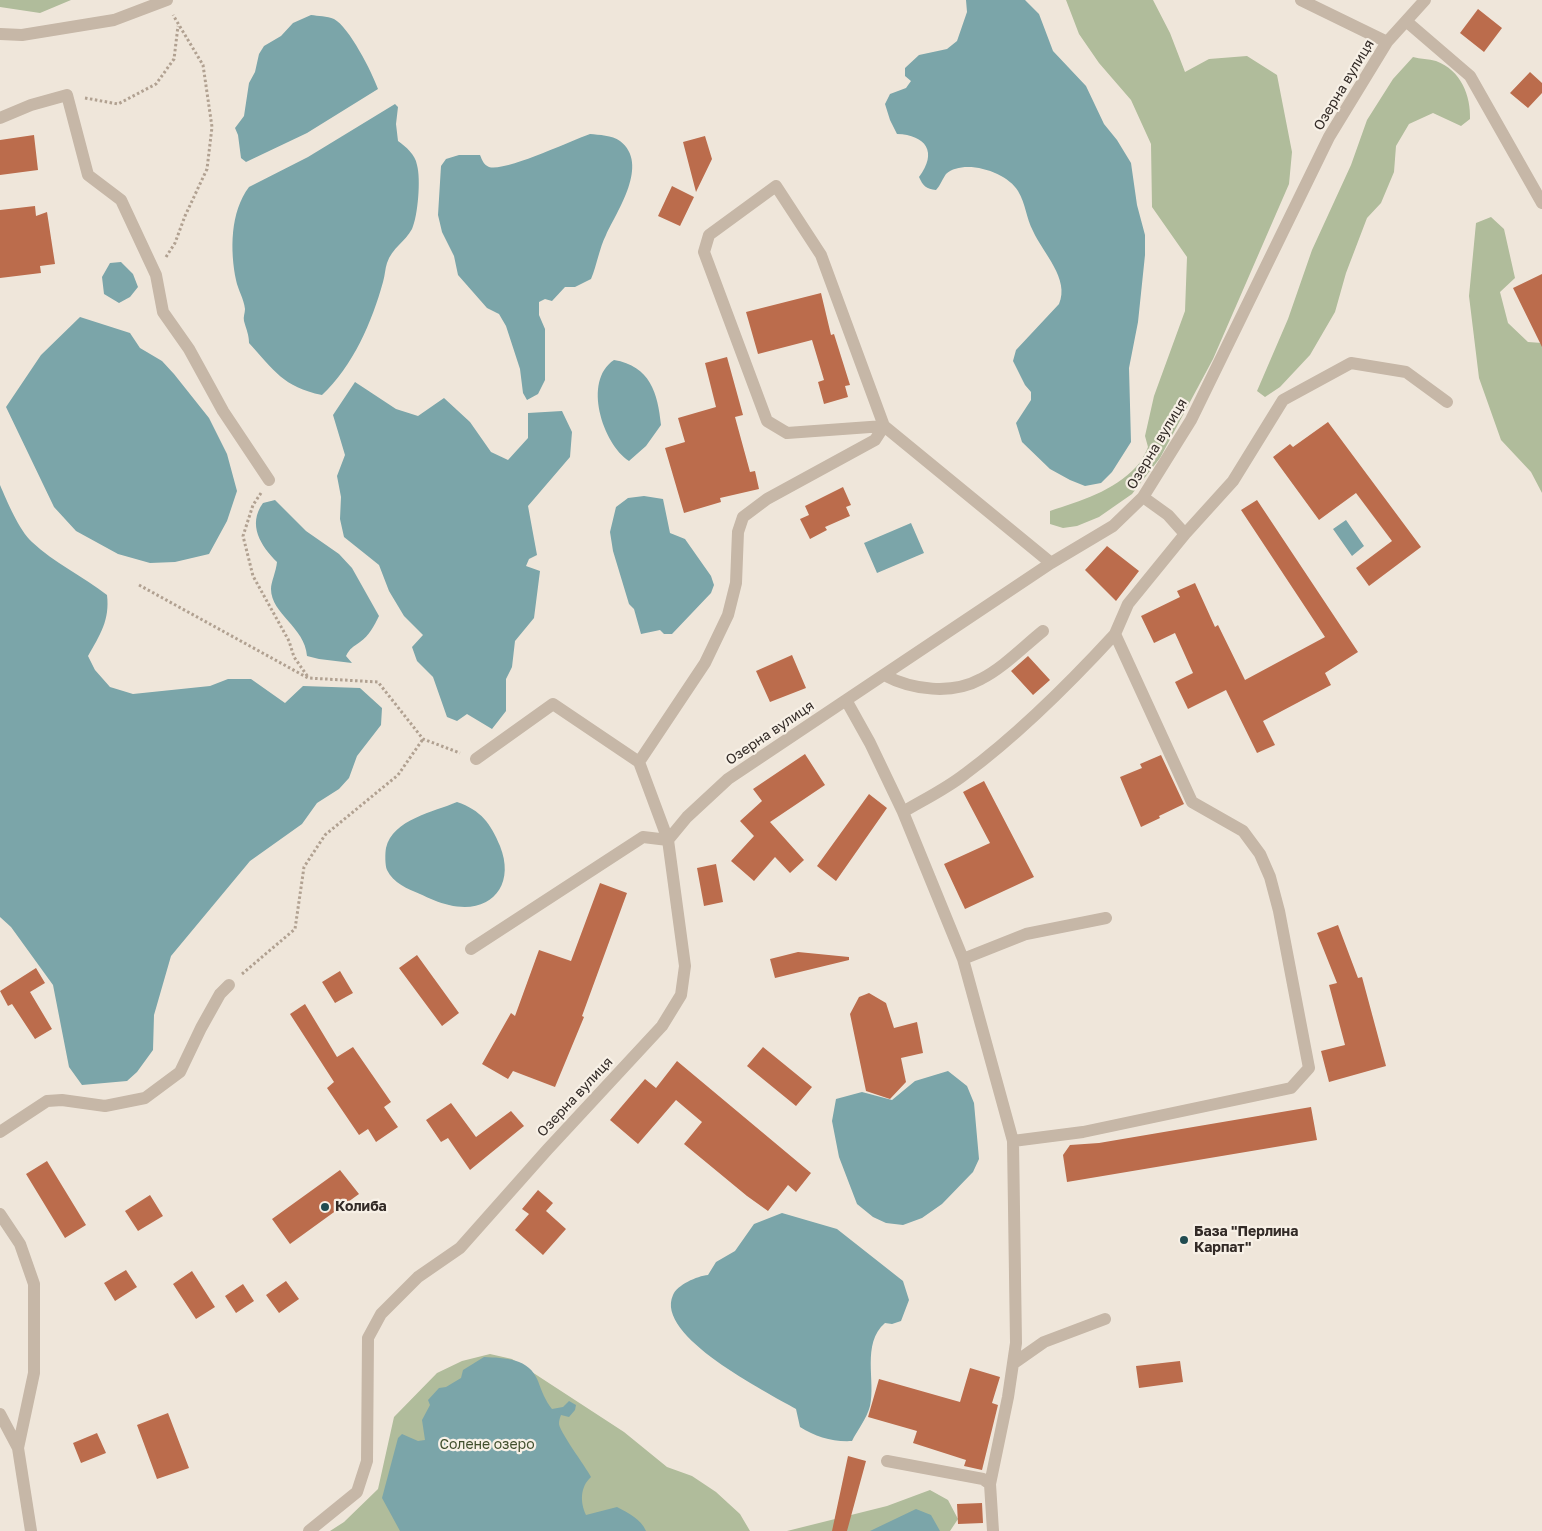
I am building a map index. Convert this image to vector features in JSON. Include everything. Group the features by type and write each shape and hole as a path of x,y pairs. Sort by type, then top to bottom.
{"street":[{"path":"0,34 22,35 114,20 167,0"},
{"path":"1301,0 1388,42"},
{"name":"Озерна вулиця","path":"309,1531 357,1492 367,1462 368,1338 381,1314 418,1277 460,1248 547,1150 662,1026 681,995 685,966 668,840 686,817 728,779 1051,563 1114,526 1143,497 1191,420 1329,137 1388,42 1425,0"},
{"path":"1406,21 1470,76 1542,203"},
{"path":"0,118 31,105 67,95 88,175 121,200 156,275 163,312 189,350 223,411 269,480"},
{"path":"884,426 787,433 766,421 704,252 709,234 776,186 822,256 884,426 1051,563"},
{"path":"903,812 964,775 1030,719 1115,634 1128,604 1185,534 1233,481 1283,400 1314,381 1351,363 1406,372 1447,402"},
{"path":"639,762 705,663 728,615 736,583 738,532 743,517 767,499 875,440 884,426"},
{"path":"1143,497 1168,515 1185,534"},
{"path":"884,675 903,685 919,688 964,685 981,679 1042,631"},
{"path":"1013,1141 1083,1132 1291,1088 1309,1068 1279,911 1270,877 1260,854 1243,831 1192,802 1115,634"},
{"path":"846,700 870,743 903,812 963,959 1013,1141 1016,1344 1014,1363 990,1484 993,1531"},
{"path":"472,949 643,837 668,840 639,762 554,704 476,759"},
{"path":"963,959 1026,934 1106,918"},
{"path":"0,1132 47,1101 62,1100 105,1106 145,1098 180,1072 220,994 230,985"},
{"path":"0,1214 20,1244 34,1284 34,1373 18,1448"},
{"path":"1014,1363 1044,1342 1105,1319"},
{"path":"0,1414 18,1448 31,1531"},
{"path":"887,1461 983,1479 990,1484"}],"path":[{"path":"156,275 175,243 185,216 207,169 212,126 203,65 178,26 167,0"},
{"path":"67,95 118,104 156,84 174,59 178,26"},
{"path":"269,480 252,505 243,536 253,576 289,641 294,657 310,678"},
{"path":"139,585 310,678 378,682 424,739 476,759"},
{"path":"230,985 295,929 304,868 325,835 398,775 424,739"}],"green space":[{"path":"0,0 71,0 40,13 0,7"},
{"path":"1066,0 1153,0 1170,33 1185,72 1209,59 1247,56 1277,75 1292,152 1289,184 1213,359 1160,458 1132,494 1099,517 1077,526 1063,528 1050,524 1050,511 1096,494 1118,483 1138,465 1147,450 1145,436 1154,396 1185,311 1187,257 1152,207 1151,144 1131,100 1099,63 1079,34"},
{"path":"1413,57 1436,61 1445,65 1458,77 1469,101 1470,119 1461,126 1433,113 1409,124 1396,146 1394,172 1381,203 1367,218 1346,273 1335,312 1310,355 1280,387 1265,397 1257,391 1288,319 1312,250 1351,165 1367,120 1393,79"},
{"path":"1491,217 1504,229 1515,278 1500,292 1508,323 1528,342 1542,343 1542,493 1531,472 1501,440 1479,378 1469,296 1476,223"},
{"name":"Солене озеро","path":"490,1354 512,1359 624,1432 667,1467 692,1476 716,1492 740,1514 750,1531 330,1531 344,1522 378,1489 394,1417 437,1373 462,1361"},
{"path":"930,1490 948,1500 958,1519 950,1531 787,1531 887,1506"}],"water":[{"path":"966,0 1025,0 1039,14 1053,51 1086,86 1104,124 1117,140 1131,163 1137,205 1145,235 1145,255 1138,322 1129,368 1131,442 1112,472 1101,483 1085,486 1050,469 1022,442 1016,423 1031,400 1031,392 1025,385 1013,361 1016,350 1059,304 1061,295 1061,285 1054,266 1033,231 1018,191 1005,178 985,169 974,167 954,169 946,174 936,190 925,186 919,177 928,160 926,146 922,141 915,138 897,134 885,104 890,94 906,88 911,81 905,76 905,68 919,55 947,49 957,41 967,12"},
{"path":"311,15 331,18 340,24 353,40 378,89 307,133 246,162 241,158 238,135 235,128 244,116 249,83 255,72 259,54 264,46 281,36 293,23"},
{"path":"395,104 398,107 396,124 398,141 412,154 418,171 418,197 414,223 409,234 389,258 373,312 352,357 343,371 322,395 309,392 280,376 249,343 244,320 245,309 236,280 233,257 233,232 238,208 249,187 308,157"},
{"path":"590,134 609,136 620,141 628,151 632,162 632,175 623,201 604,240 591,279 575,287 565,287 552,301 545,299 539,302 539,315 545,329 545,380 538,394 527,400 523,393 520,369 506,326 499,314 487,308 458,275 454,256 442,232 438,215 441,166 446,159 459,155 480,155 484,164 489,167 509,165"},
{"path":"121,262 133,274 138,287 130,297 119,303 104,294 102,277 110,263"},
{"path":"80,317 130,333 140,348 162,361 209,418 227,454 237,491 227,521 209,554 175,562 150,563 118,554 76,531 54,507 6,407 41,355"},
{"path":"614,360 636,368 644,375 654,392 660,413 661,425 646,446 629,461 611,441 604,427 600,412 599,382 604,370"},
{"path":"355,382 396,409 418,416 444,398 470,422 491,452 508,460 528,438 528,413 562,411 572,432 570,457 528,506 537,555 529,559 526,566 540,571 534,618 515,641 512,667 506,679 506,711 492,729 467,714 457,721 447,717 433,677 417,661 412,647 423,635 404,616 389,591 379,565 344,537 340,519 341,497 337,476 345,455 333,415"},
{"path":"0,485 18,523 27,537 41,550 107,595 108,604 105,620 88,656 95,670 110,687 133,694 210,686 228,679 251,679 285,703 303,686 360,688 382,708 381,725 357,756 349,778 339,789 317,803 302,824 250,861 171,956 154,1015 153,1050 137,1072 127,1081 82,1085 69,1067 53,985 11,927 0,917"},
{"path":"644,496 663,499 670,533 685,539 711,576 714,585 711,593 672,634 664,634 660,630 641,634 634,609 629,604 613,551 610,532 616,507 628,498"},
{"path":"275,500 306,531 339,554 352,568 379,616 369,634 347,653 346,656 352,663 307,656 301,637 276,606 272,598 271,586 277,562 261,542 256,527 256,519 263,503"},
{"path":"1346,520 1364,546 1352,556 1333,529"},
{"path":"911,523 924,553 877,573 864,543"},
{"path":"457,802 473,809 489,825 497,838 504,860 505,874 502,885 496,894 477,906 464,907 445,904 411,890 393,879 386,866 386,848 390,838 397,830 405,823 426,813"},
{"path":"948,1071 967,1086 974,1103 979,1159 973,1172 942,1204 922,1218 903,1225 886,1223 873,1217 857,1204 839,1157 832,1121 836,1099 862,1092 892,1100 915,1081"},
{"path":"782,1213 837,1229 903,1281 909,1300 901,1321 892,1324 885,1323 873,1341 869,1411 852,1441 824,1438 800,1427 796,1409 716,1361 696,1345 680,1328 672,1311 675,1291 693,1279 708,1275 716,1262 735,1251 754,1224"},
{"name":"Солене озеро","path":"484,1357 508,1359 529,1368 534,1373 552,1409 563,1407 569,1401 576,1405 575,1410 569,1417 561,1415 559,1423 563,1433 591,1477 585,1485 582,1495 586,1515 617,1507 638,1520 646,1531 400,1531 382,1498 398,1438 402,1434 418,1441 425,1440 422,1420 430,1405 428,1400 439,1388 446,1387 461,1378 463,1370"},
{"path":"916,1509 931,1515 940,1531 870,1531"}],"building":[{"path":"1478,9 1502,28 1484,52 1460,33"},
{"path":"1530,72 1542,83 1542,93 1528,108 1510,93"},
{"path":"34,135 38,170 0,175 0,140"},
{"path":"705,136 712,159 696,192 683,142"},
{"path":"672,186 694,197 680,226 658,216"},
{"path":"35,206 36,216 47,212 55,264 40,266 41,273 0,278 0,210"},
{"path":"1542,274 1542,347 1513,288"},
{"path":"821,293 831,335 834,334 850,385 845,386 848,397 824,404 818,382 824,380 812,340 758,354 746,312"},
{"path":"727,357 743,415 735,417 750,472 755,471 759,489 720,498 721,502 684,513 665,448 685,442 678,418 716,407 705,363"},
{"path":"1328,422 1421,547 1369,586 1356,568 1392,541 1356,493 1319,520 1273,457 1290,444 1293,447"},
{"path":"843,487 851,505 846,507 850,516 825,527 827,530 810,539 800,519 809,515 805,506"},
{"path":"1257,500 1358,652 1325,673 1331,685 1263,721 1275,745 1257,753 1226,690 1188,709 1175,682 1193,673 1175,633 1154,643 1141,616 1180,597 1177,591 1195,583 1215,627 1218,625 1245,680 1325,637 1241,510"},
{"path":"1107,546 1139,571 1116,601 1085,570"},
{"path":"792,655 806,688 770,702 756,671"},
{"path":"1028,656 1050,680 1033,695 1011,671"},
{"path":"805,754 825,785 770,822 804,860 790,873 775,857 754,881 731,861 754,836 740,821 762,801 753,789"},
{"path":"1161,755 1184,804 1141,827 1120,777 1142,768 1140,764"},
{"path":"984,781 1034,877 965,909 944,864 990,843 963,792"},
{"path":"869,794 887,808 836,881 817,866"},
{"path":"716,864 723,902 704,906 697,868"},
{"path":"600,883 627,893 582,1016 584,1017 555,1087 513,1071 508,1079 482,1064 511,1013 515,1016 539,950 571,961"},
{"path":"1338,925 1358,978 1362,977 1386,1066 1329,1082 1321,1051 1345,1045 1329,985 1337,983 1317,933"},
{"path":"798,952 849,957 849,960 775,978 770,959"},
{"path":"417,955 459,1013 442,1026 399,968"},
{"path":"36,968 45,983 30,992 52,1029 35,1039 12,1004 8,1006 0,991"},
{"path":"340,971 353,993 335,1003 322,982"},
{"path":"869,993 886,1003 894,1028 917,1022 923,1053 901,1058 906,1082 890,1099 866,1091 850,1014 859,997"},
{"path":"305,1004 337,1057 353,1047 391,1102 384,1107 398,1127 376,1142 368,1129 359,1135 327,1088 334,1082 290,1014"},
{"path":"763,1047 812,1087 796,1106 747,1066"},
{"path":"677,1061 811,1173 796,1192 788,1185 768,1211 747,1196 684,1144 702,1122 676,1100 638,1144 610,1120 645,1079 656,1088"},
{"path":"451,1103 476,1137 511,1111 524,1126 470,1170 448,1138 441,1142 426,1120"},
{"path":"1311,1107 1317,1140 1067,1182 1063,1155 1070,1145 1099,1143"},
{"path":"47,1161 86,1225 65,1238 26,1174"},
{"path":"340,1170 359,1194 290,1244 272,1219"},
{"path":"538,1190 553,1203 546,1211 566,1229 543,1255 515,1230 529,1214 522,1209"},
{"path":"150,1195 163,1216 138,1231 125,1211"},
{"path":"126,1270 137,1287 115,1301 104,1283"},
{"path":"192,1271 215,1307 196,1319 173,1284"},
{"path":"286,1281 299,1299 279,1313 266,1295"},
{"path":"243,1284 254,1301 236,1313 225,1296"},
{"path":"1180,1361 1183,1382 1139,1388 1136,1366"},
{"path":"970,1368 1000,1377 992,1403 998,1405 982,1470 964,1466 966,1460 913,1443 917,1431 868,1417 879,1379 960,1402"},
{"path":"168,1413 189,1468 157,1479 137,1425"},
{"path":"97,1433 106,1453 81,1463 73,1443"},
{"path":"848,1456 866,1461 847,1531 832,1531"},
{"path":"982,1503 983,1523 958,1524 957,1504"}],"place":[{"name":"Колиба","path":"325,1207"},
{"name":"База \"Перлина Карпат\"","path":"1184,1240"}]}
